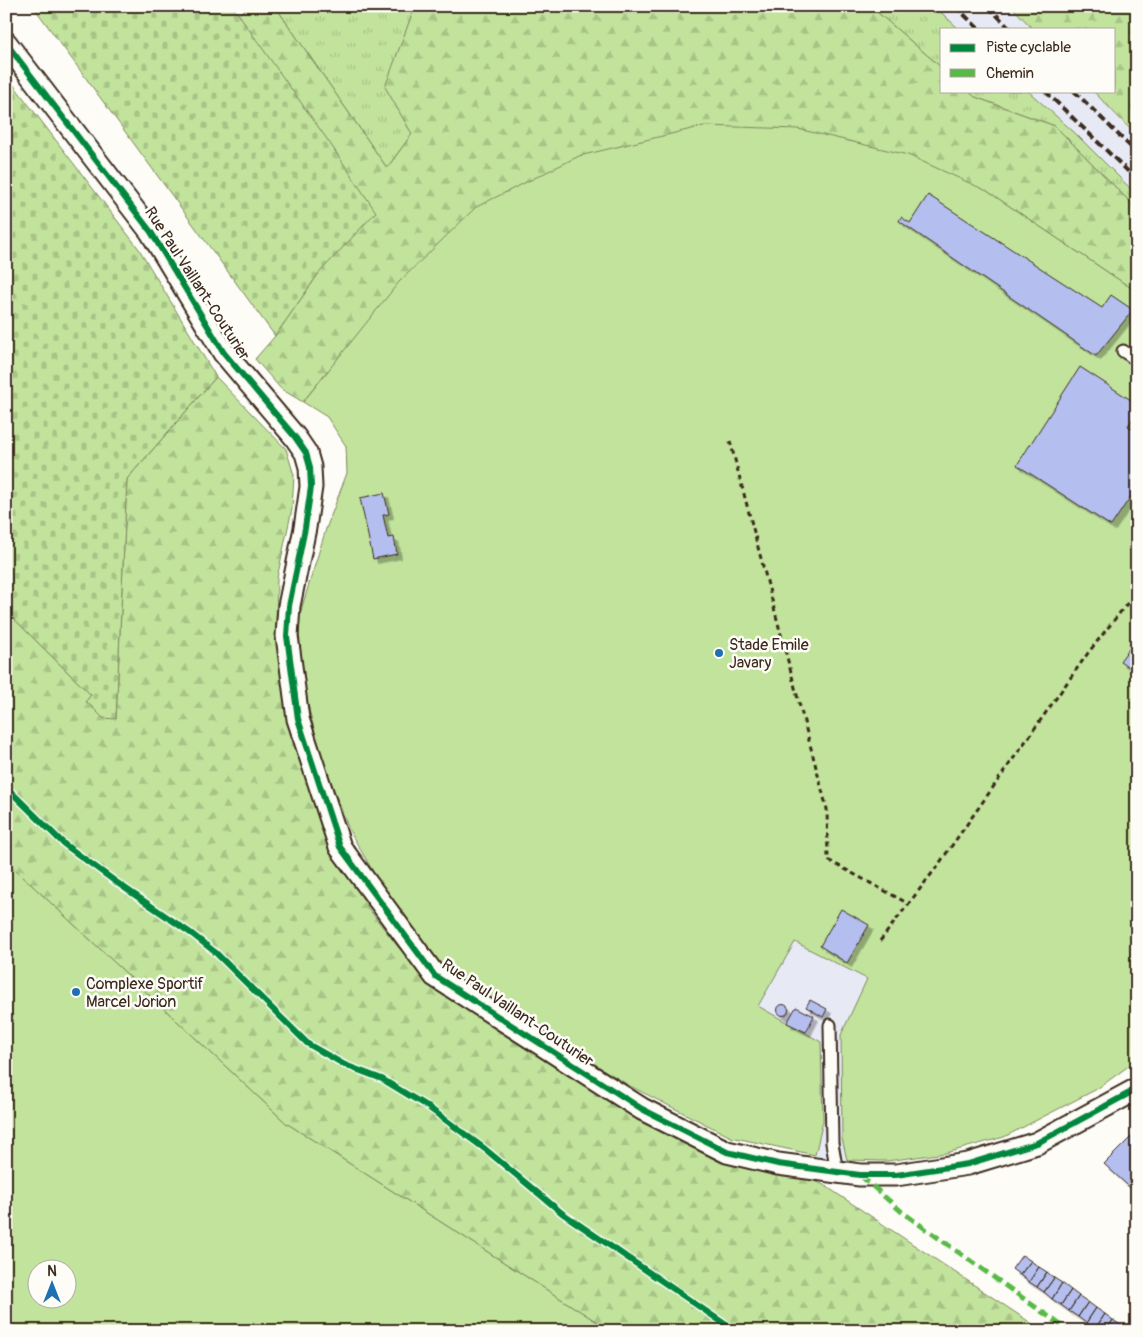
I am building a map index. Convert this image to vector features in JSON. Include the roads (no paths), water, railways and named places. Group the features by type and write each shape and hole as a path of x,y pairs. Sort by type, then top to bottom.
{"street":[{"name":"Rue Paul Vaillant-Couturier","path":"6,43 151,232 224,353 295,437 306,453 310,467 311,488 289,606 287,636 298,719 340,847 435,976 642,1109 727,1152 778,1164 860,1175 896,1175 968,1164 1038,1143 1136,1091"}],"lane":[{"path":"1122,351 1137,360"},
{"path":"830,1025 832,1143 836,1172"}],"railway":[{"path":"955,6 978,28"},
{"path":"988,6 1009,28"},
{"path":"1046,92 1137,180"},
{"path":"1075,92 1137,153"}],"place":[{"name":"Stade Emile Javary","path":"719,653"},
{"name":"Complexe Sportif Marcel Jorion","path":"76,992"}]}
